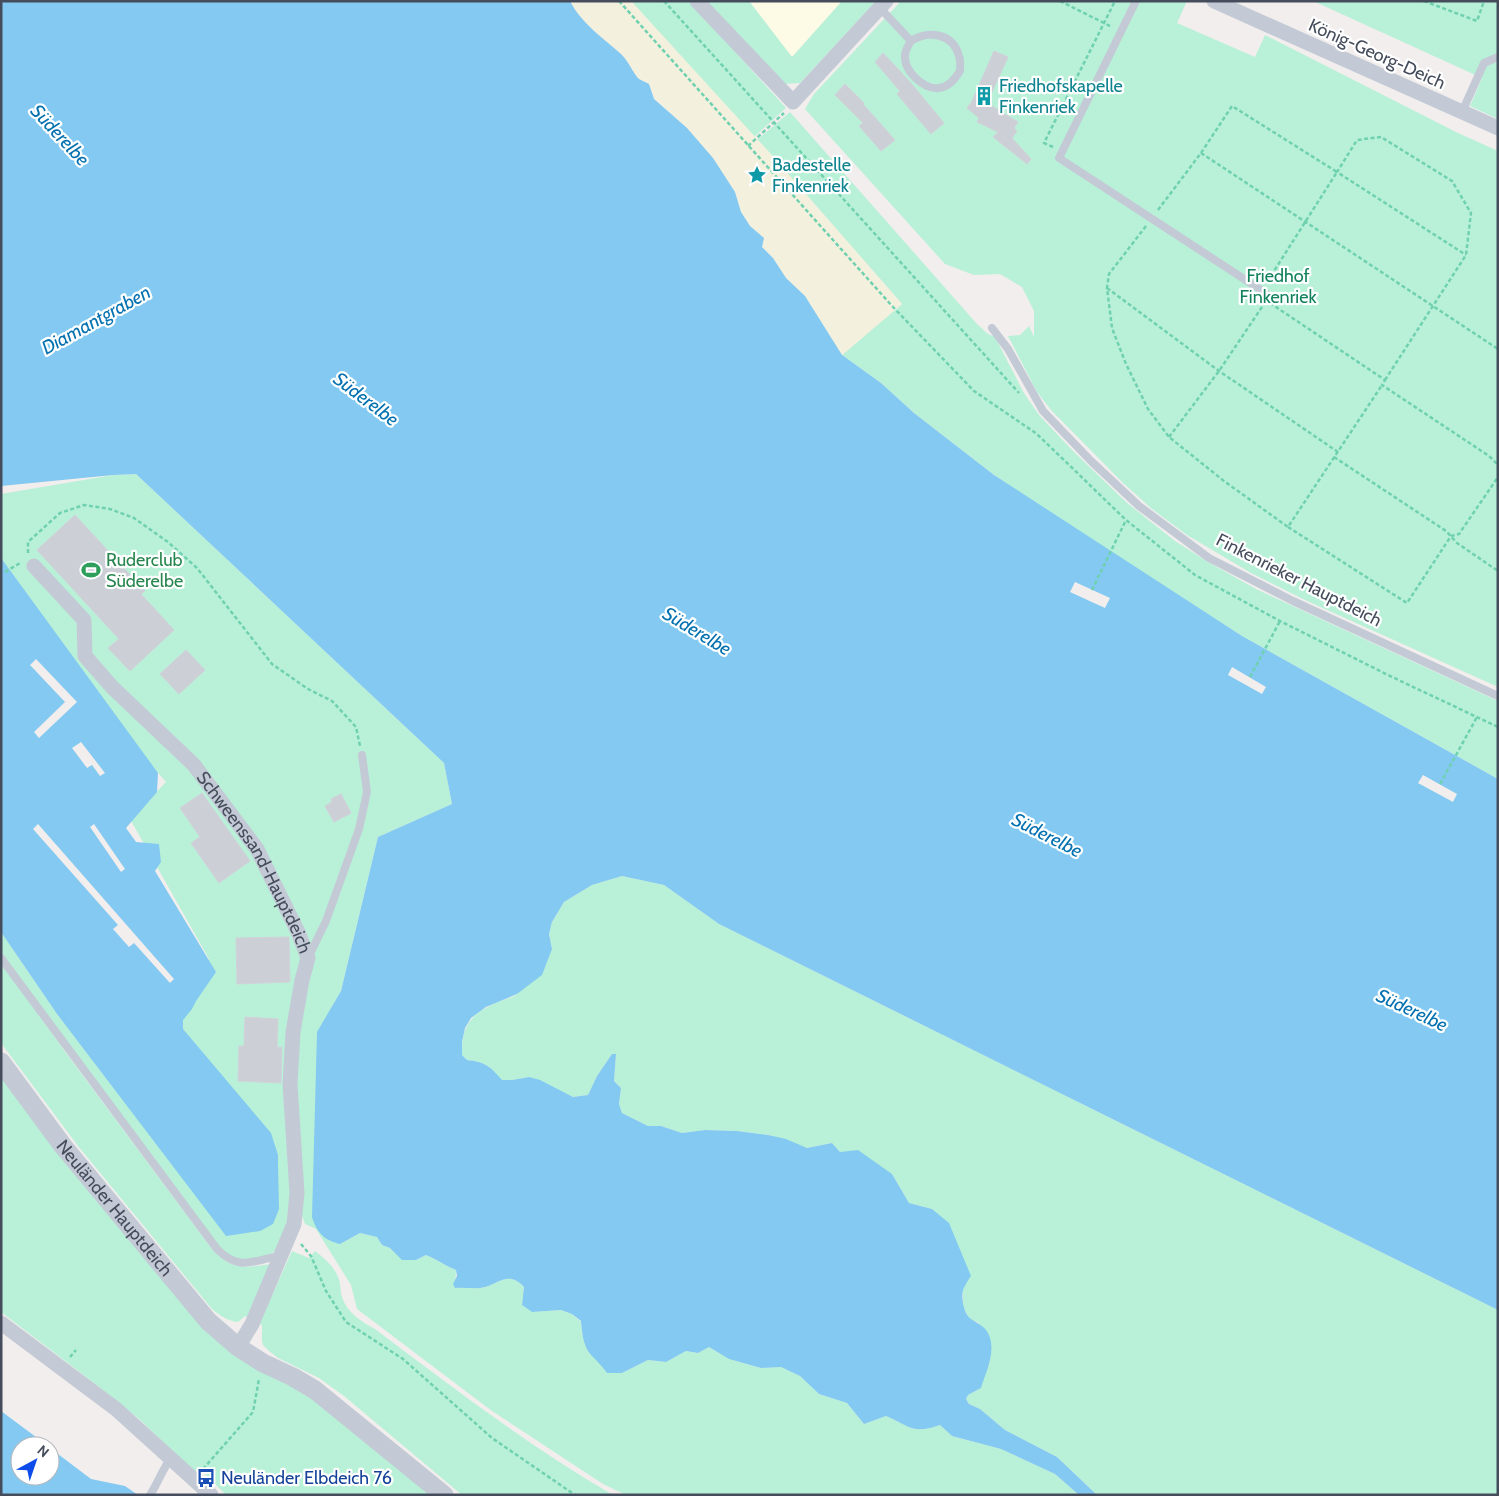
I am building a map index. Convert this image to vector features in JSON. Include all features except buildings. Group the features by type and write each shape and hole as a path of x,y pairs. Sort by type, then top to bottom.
{"street":[{"path":"697,1 790,106 883,5"},
{"name":"König-Georg-Deich","path":"1214,1 1498,128"},
{"name":"Schweenssand-Hauptdeich","path":"31,562 84,620 85,656 112,687 194,765 257,849 298,932 308,958 302,980 293,1032 290,1084 297,1193 294,1224 252,1324 238,1347"},
{"name":"Neuländer Hauptdeich","path":"1,1062 63,1146 192,1303 238,1347"},
{"path":"1,1323 116,1409 211,1495"},
{"path":"238,1347 263,1363 315,1390 444,1495"}],"lane":[{"path":"1136,1 1059,158 1267,294"},
{"path":"883,5 911,42"},
{"path":"928,34 944,38 956,48 959,55 960,72 945,86 937,88 922,83 913,75 904,58 906,49 911,42 920,36 928,34"},
{"path":"1462,112 1484,63 1498,57"},
{"name":"Finkenrieker Hauptdeich","path":"992,328 1008,349 1043,410 1091,461 1139,506 1209,558 1293,602 1498,696"},
{"path":"308,958 326,921 359,830 367,792 362,754"},
{"path":"1,958 226,1258 244,1263 281,1256"},
{"path":"150,1495 171,1458"}],"path":[{"path":"619,1 893,307"},
{"path":"664,1 1008,382 1021,394"},
{"path":"1060,1 1121,31"},
{"path":"1062,151 1044,143 1115,1"},
{"path":"1424,1 1477,21 1484,1"},
{"path":"748,146 790,106"},
{"path":"1466,255 1232,106 1201,154 1109,274 1106,288 1112,328 1126,364 1148,409 1169,437 1288,527 1407,603 1451,536 1460,534 1498,477"},
{"path":"1267,294 1266,283 1357,140 1381,138 1452,181 1471,213 1466,255 1288,527"},
{"path":"1201,154 1498,349"},
{"path":"1106,288 1219,370 1338,452"},
{"path":"1169,437 1219,370 1267,300 1385,380"},
{"path":"1382,385 1489,456 1498,465"},
{"path":"1334,457 1446,530 1457,543 1498,571"},
{"path":"5,572 31,562 28,542 60,513 84,505 110,509 134,518 168,542 197,568 272,664 308,689 332,701 356,727 362,754"},
{"path":"1092,590 1126,520"},
{"path":"1250,677 1280,621"},
{"path":"1440,784 1477,716"},
{"path":"311,1256 326,1292 346,1322 403,1359 492,1438 575,1495"},
{"path":"193,1478 253,1412 263,1363"}],"shaded area":[{"path":"749,1 842,1 792,57"}],"green space":[{"path":"631,1 689,1 786,108 754,137"},
{"path":"706,1 749,1 792,57 842,1 876,1 800,83 785,84"},
{"name":"Friedhof Finkenriek","path":"901,1 1187,1 1177,23 1255,57 1265,35 1458,133 1498,151 1498,687 1305,600 1251,573 1187,535 1152,509 1123,483 1051,410 1037,392 1008,336 1020,335 1029,326 1034,337 1034,311 1022,287 1000,274 974,275 945,264 805,109 814,94"},
{"path":"1313,1 1498,1 1498,119 1470,106 1482,78"},
{"path":"790,112 977,324 988,334 995,337 1024,393 1039,415 1126,502 1175,541 1256,589 1498,701 1498,779 1242,636 1049,513 994,475 914,413 881,383 842,355 902,304 757,140"},
{"path":"136,474 444,763 452,804 378,837 341,991 317,1033 340,1244 360,1233 377,1237 382,1245 390,1248 403,1260 416,1260 426,1255 456,1270 455,1287 480,1288 502,1280 512,1279 524,1287 522,1305 532,1312 561,1310 572,1314 581,1322 585,1345 590,1354 600,1362 607,1373 622,1373 648,1360 666,1362 686,1351 698,1353 709,1347 729,1359 761,1368 781,1367 800,1376 819,1394 847,1403 864,1424 886,1416 917,1429 940,1425 952,1436 1001,1449 1055,1474 1079,1495 626,1495 603,1484 492,1411 357,1309 351,1285 316,1229 305,1224 300,1210 292,1206 279,1249 267,1255 247,1260 233,1258 224,1252 12,969 1,951 1,932 57,1014 226,1235 242,1232 175,1034 209,959 130,819 166,782 85,688 1,570 1,494 113,475"},
{"path":"622,876 664,885 719,924 1498,1310 1498,1495 1097,1495 1057,1457 1005,1430 980,1409 969,1404 966,1399 968,1395 981,1388 979,1323 970,1319 963,1307 963,1291 932,1209 909,1203 892,1174 840,1152 832,1143 807,1148 768,1135 737,1131 705,1130 682,1133 661,1126 648,1126 622,1113 619,1104 621,1088 614,1081 616,1054 612,1054 597,1076 588,1095 573,1097 529,1077 501,1080 487,1066 467,1060 462,1055 463,1036 466,1028 474,1016 481,1011 516,995 524,987 552,949 549,934 552,922 564,902 592,885"},
{"path":"1,963 212,1249 226,1261 239,1266 271,1264 247,1317 245,1316 238,1322 224,1318 212,1309 78,1146 1,1043"},
{"path":"1,1074 133,1241 287,1383 318,1402 432,1495 226,1495 198,1467 195,1472 139,1419 1,1312"},
{"path":"292,1251 309,1258 315,1251 334,1269 339,1279 344,1303 355,1316 551,1457 613,1495 462,1495 344,1396 319,1378 278,1358 263,1345 262,1325 259,1324"}],"sand":[{"name":"Badestelle Finkenriek","path":"570,1 631,1 769,152 902,304 842,355 805,296 786,278 773,258 762,247 764,238 750,226 741,212 735,192 687,128 654,98 649,84 637,77 624,57 586,23"}],"water":[{"path":"1,1 570,1 586,23 624,57 637,77 649,84 654,99 687,128 713,158 735,192 741,212 750,226 764,238 762,247 773,258 786,278 805,296 842,355 881,383 914,413 994,475 1242,636 1498,779 1498,1310 719,924 664,885 622,876 592,885 564,902 552,922 549,934 552,949 542,975 517,994 486,1007 471,1018 465,1028 462,1055 467,1060 487,1066 502,1080 529,1077 540,1080 573,1097 588,1095 597,1076 612,1054 616,1054 614,1081 621,1088 619,1104 622,1113 648,1126 661,1126 682,1133 705,1130 737,1131 786,1139 807,1148 832,1143 840,1152 858,1150 892,1174 909,1203 932,1209 949,1223 971,1276 962,1294 965,1310 971,1319 987,1331 991,1344 989,1363 981,1388 968,1395 966,1399 969,1404 980,1409 1005,1430 1057,1457 1097,1495 1079,1495 1055,1474 1001,1449 952,1436 940,1425 917,1429 886,1416 864,1424 847,1403 819,1394 800,1376 781,1367 761,1368 729,1359 709,1347 698,1353 686,1351 666,1362 648,1360 622,1373 607,1373 586,1348 582,1335 581,1321 572,1314 561,1310 532,1312 522,1305 524,1287 512,1279 502,1280 480,1288 455,1288 453,1284 457,1276 456,1270 434,1258 426,1255 416,1260 402,1260 390,1248 382,1245 377,1237 360,1233 340,1244 322,1235 312,1217 317,1032 341,991 378,837 452,804 444,763 136,474 1,486"},
{"path":"1,558 158,773 157,792 126,828 136,842 159,844 161,862 155,871 216,972 183,1020 183,1029 271,1133 278,1155 279,1209 273,1224 260,1231 226,1236 57,1014 1,932"},
{"path":"1,1411 35,1436 10,1436 10,1486 60,1486 60,1456 91,1479 125,1486 138,1495 1,1495"}],"pier":[{"path":"1075,582 1110,598 1105,608 1070,592"},
{"path":"36,659 77,702 39,738 34,732 65,702 30,665"},
{"path":"1232,667 1266,687 1262,694 1228,675"},
{"path":"81,742 105,773 100,776 92,765 87,768 72,748"},
{"path":"1423,775 1457,794 1453,802 1418,783"},
{"path":"38,824 174,979 170,983 134,943 129,947 113,929 118,925 33,829"},
{"path":"94,824 125,869 121,872 90,827"}],"place":[{"name":"Friedhofskapelle Finkenriek","path":"984,96"},
{"name":"Badestelle Finkenriek","path":"757,175"},
{"name":"Ruderclub Süderelbe","path":"91,570"},
{"name":"Neuländer Elbdeich 76","path":"206,1478"}],"water label":[{"name":"Süderelbe","path":"60,135"},
{"name":"Diamantgraben","path":"96,320"},
{"name":"Süderelbe","path":"366,399"},
{"name":"Süderelbe","path":"697,631"},
{"name":"Süderelbe","path":"1047,835"},
{"name":"Süderelbe","path":"1412,1010"}]}
